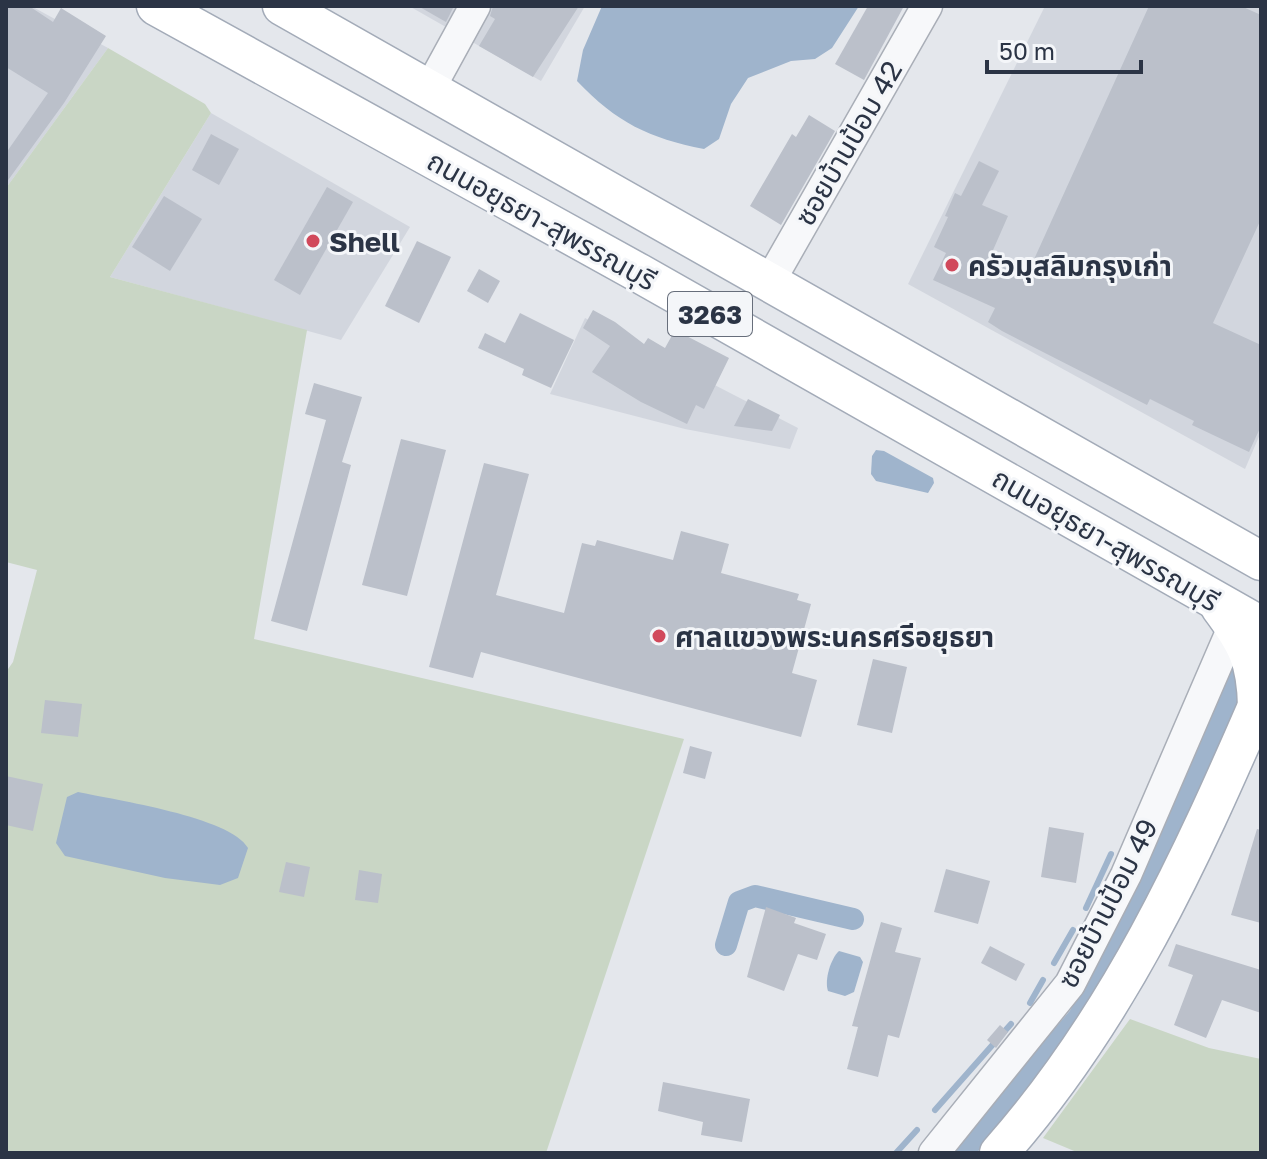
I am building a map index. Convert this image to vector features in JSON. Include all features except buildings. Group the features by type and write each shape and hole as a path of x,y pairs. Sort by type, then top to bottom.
{"main road":[{"name":"ถนนอยุธยา-สุพรรณบุรี","path":"156,6 639,273 1237,618"},
{"name":"ถนนอยุธยา-สุพรรณบุรี","path":"282,6 1259,555"},
{"path":"999,1153 1050,1045 1165,908 1260,703 1256,671 1237,618"}],"street":[{"path":"429,90 475,6"},
{"name":"ซอยบ้านป้อม 42","path":"770,281 927,6"},
{"name":"ซอยบ้านป้อม 49","path":"1088,997 1126,875 1237,618"},
{"path":"934,1153 1050,1045"}],"shaded area":[{"path":"6,6 31,6 108,48 6,188"},
{"path":"409,6 585,6 541,81"},
{"path":"1045,6 1261,6 1261,432 1245,469 908,284"},
{"path":"211,113 410,227 341,340 110,277"},
{"path":"585,318 798,428 790,449 685,429 550,394"}],"green space":[{"path":"108,48 205,104 211,113 110,277 307,330 254,639 684,739 546,1153 6,1153 6,672 13,662 37,570 6,562 6,188"},
{"path":"1130,1019 1209,1048 1261,1059 1261,1153 1079,1153 1043,1138"}],"water":[{"path":"602,6 859,6 832,48 815,59 791,61 748,78 731,104 719,139 704,149 667,140 635,127 606,108 577,81 583,50"},
{"path":"876,450 884,451 933,478 934,483 928,493 876,481 871,474 872,456"},
{"path":"78,792 170,811 219,827 237,837 248,848 238,878 220,885 165,878 65,856 56,843 67,797"},
{"path":"839,951 860,957 863,962 854,992 845,996 828,991 827,986 829,970"}],"waterway":[{"path":"962,1153 1079,1017 1139,906 1240,672"},
{"path":"1086,908 1111,854"},
{"path":"726,945 739,902 755,896 853,919"},
{"path":"1054,963 1073,930"},
{"path":"1030,1003 1043,980"},
{"path":"935,1110 1011,1024"},
{"path":"896,1153 917,1130"}],"place":[{"name":"Shell","path":"313,241"},
{"name":"ครัวมุสลิมกรุงเก่า","path":"952,265"},
{"name":"ศาลแขวงพระนครศรีอยุธยา","path":"659,636"}]}
